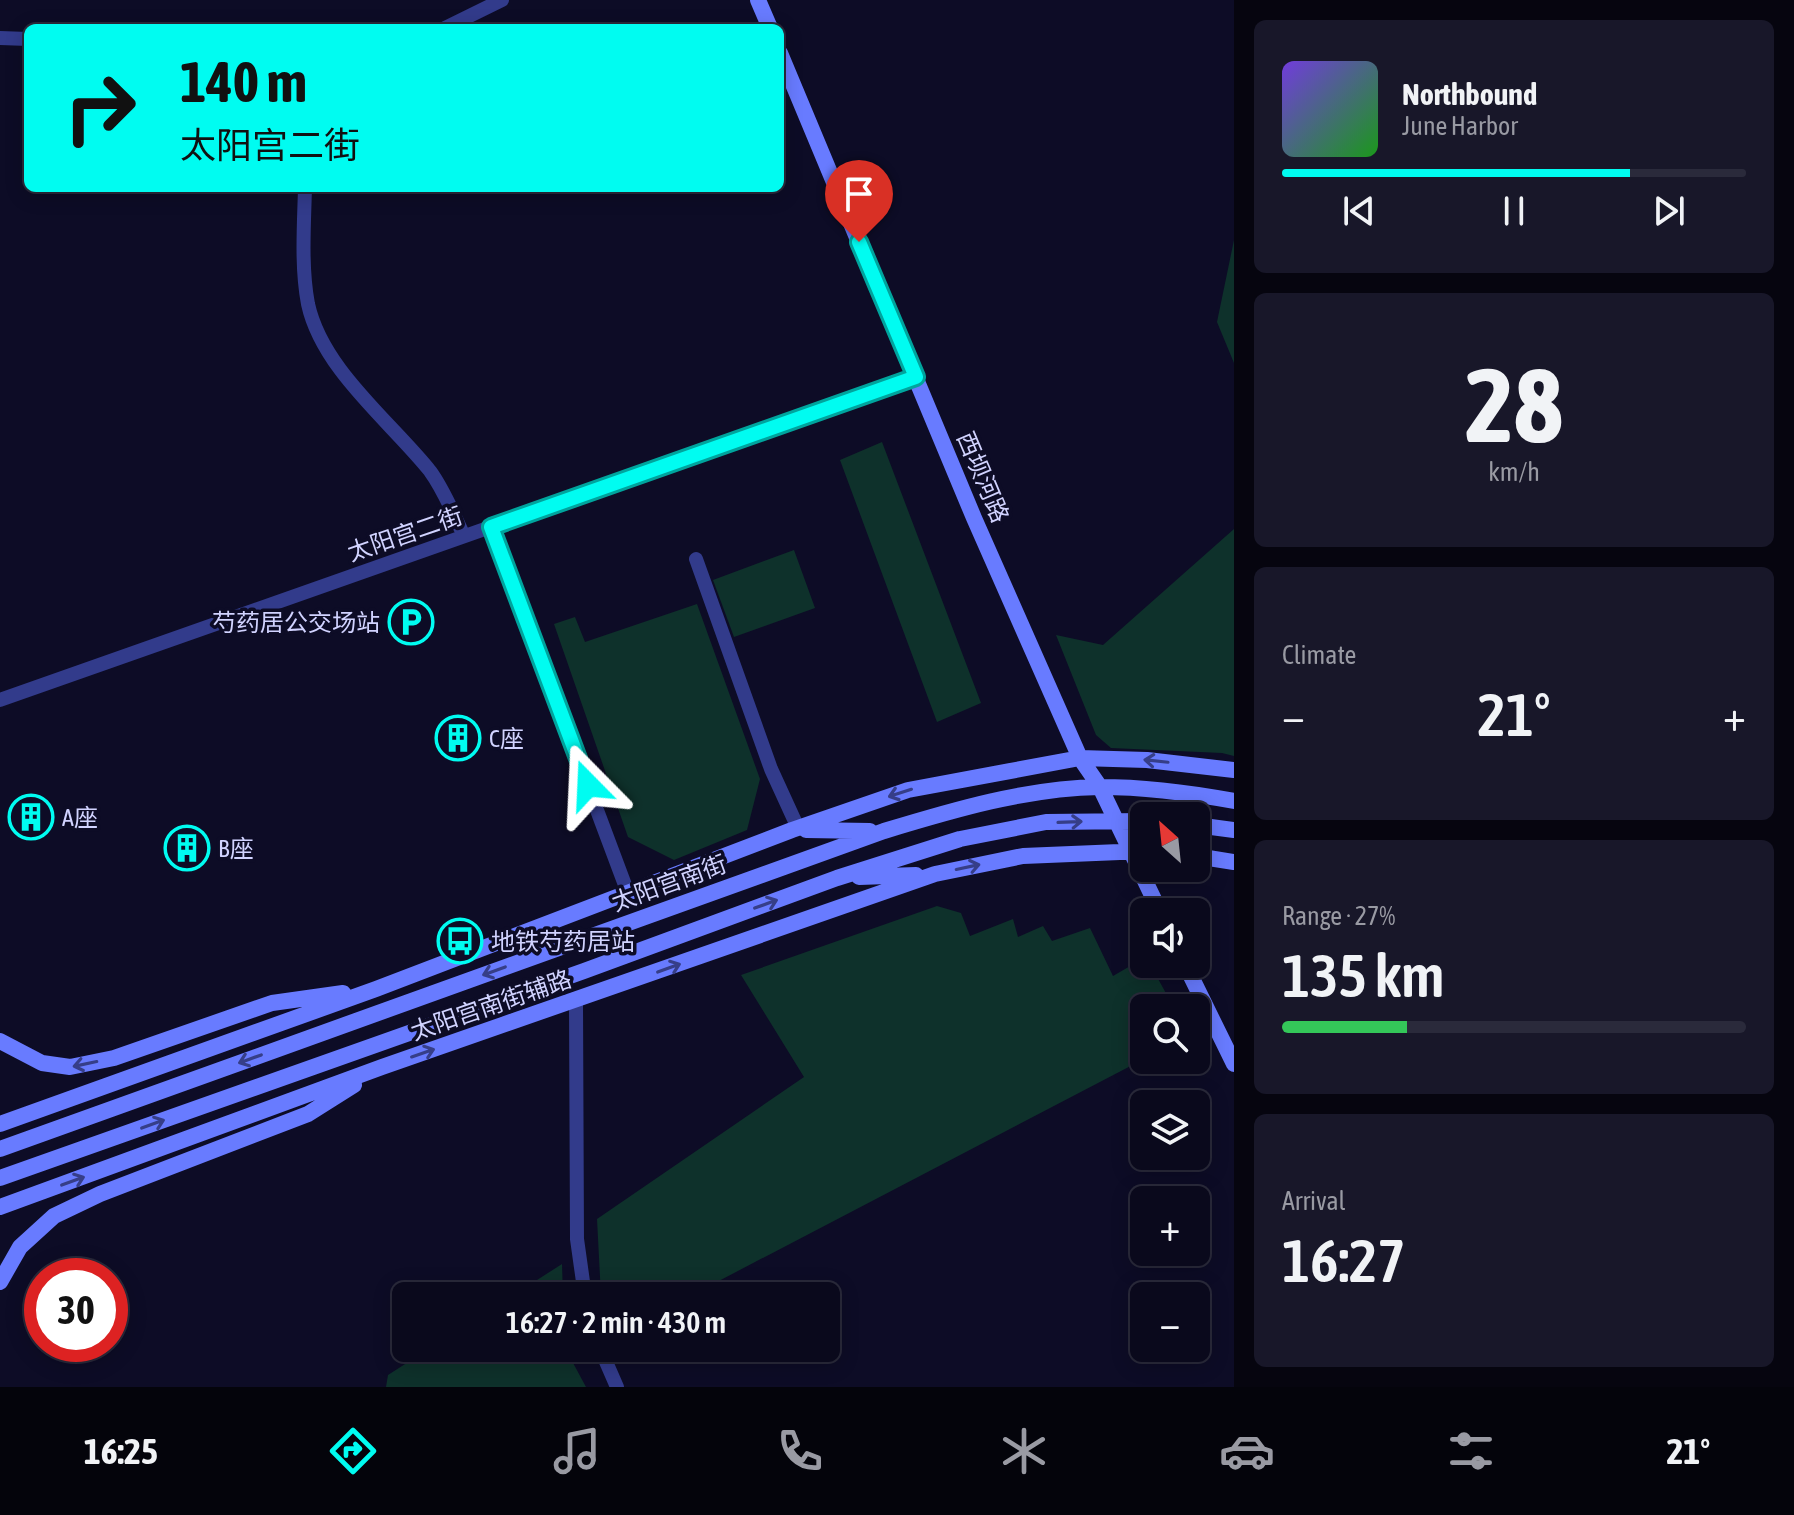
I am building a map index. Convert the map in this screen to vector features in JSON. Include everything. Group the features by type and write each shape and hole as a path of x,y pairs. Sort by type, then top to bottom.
{"street":[{"path":"453,24 502,0"},
{"path":"758,0 768,24"},
{"path":"0,38 24,39"},
{"name":"西坝河路","path":"784,63 974,518 1080,758 1130,840"},
{"path":"305,192 308,305 321,338 358,394 402,437 433,475 464,536"},
{"name":"太阳宫二街","path":"0,700 916,377"},
{"path":"491,527 628,893"},
{"path":"696,559 795,829"},
{"path":"0,1124 376,989 795,829 908,790 1080,758 1147,760 1234,770"},
{"name":"太阳宫南街","path":"0,1149 884,831 953,810 1039,793 1100,787 1234,801"},
{"path":"0,1178 837,878 960,839 1046,822 1130,820"},
{"path":"1210,827 1234,830"},
{"path":"795,829 884,831"},
{"name":"太阳宫南街辅路","path":"0,1207 382,1067 935,874 1023,856 1130,850"},
{"path":"1210,858 1234,862"},
{"path":"837,878 935,874"},
{"path":"583,1282 577,1239 576,1001 584,971"},
{"path":"1192,978 1234,1064"},
{"path":"0,1041 42,1063 70,1067 114,1058 272,1003 376,989"},
{"path":"0,1262 54,1216 100,1194 308,1114 382,1067"},
{"path":"0,1282 20,1247"},
{"path":"606,1362 617,1387"}],"green space":[{"path":"1234,240 1234,363 1217,322"},
{"path":"882,442 981,703 937,722 840,460"},
{"path":"1234,529 1234,756 1111,748 1096,735 1056,635 1103,645"},
{"path":"794,550 815,608 734,637 713,580"},
{"path":"697,604 760,779 747,830 674,860 628,837 554,624 575,617 585,642"},
{"path":"937,906 961,913 970,936 1013,919 1018,937 1043,926 1052,941 1090,928 1113,976 1130,966 1130,978 1158,978 1166,994 1130,994 1130,1066 717,1282 600,1282 597,1219 804,1077 741,975"},
{"path":"562,1264 563,1282 534,1282"},
{"path":"408,1362 573,1362 586,1387 386,1387 388,1375"}],"place":[{"name":"芍药居公交场站","path":"411,622"},
{"name":"C座","path":"458,738"},
{"name":"A座","path":"31,817"},
{"name":"B座","path":"187,848"},
{"name":"地铁芍药居站","path":"460,941"}],"route":[{"path":"588,785 491,527 916,377 859,242"}]}
